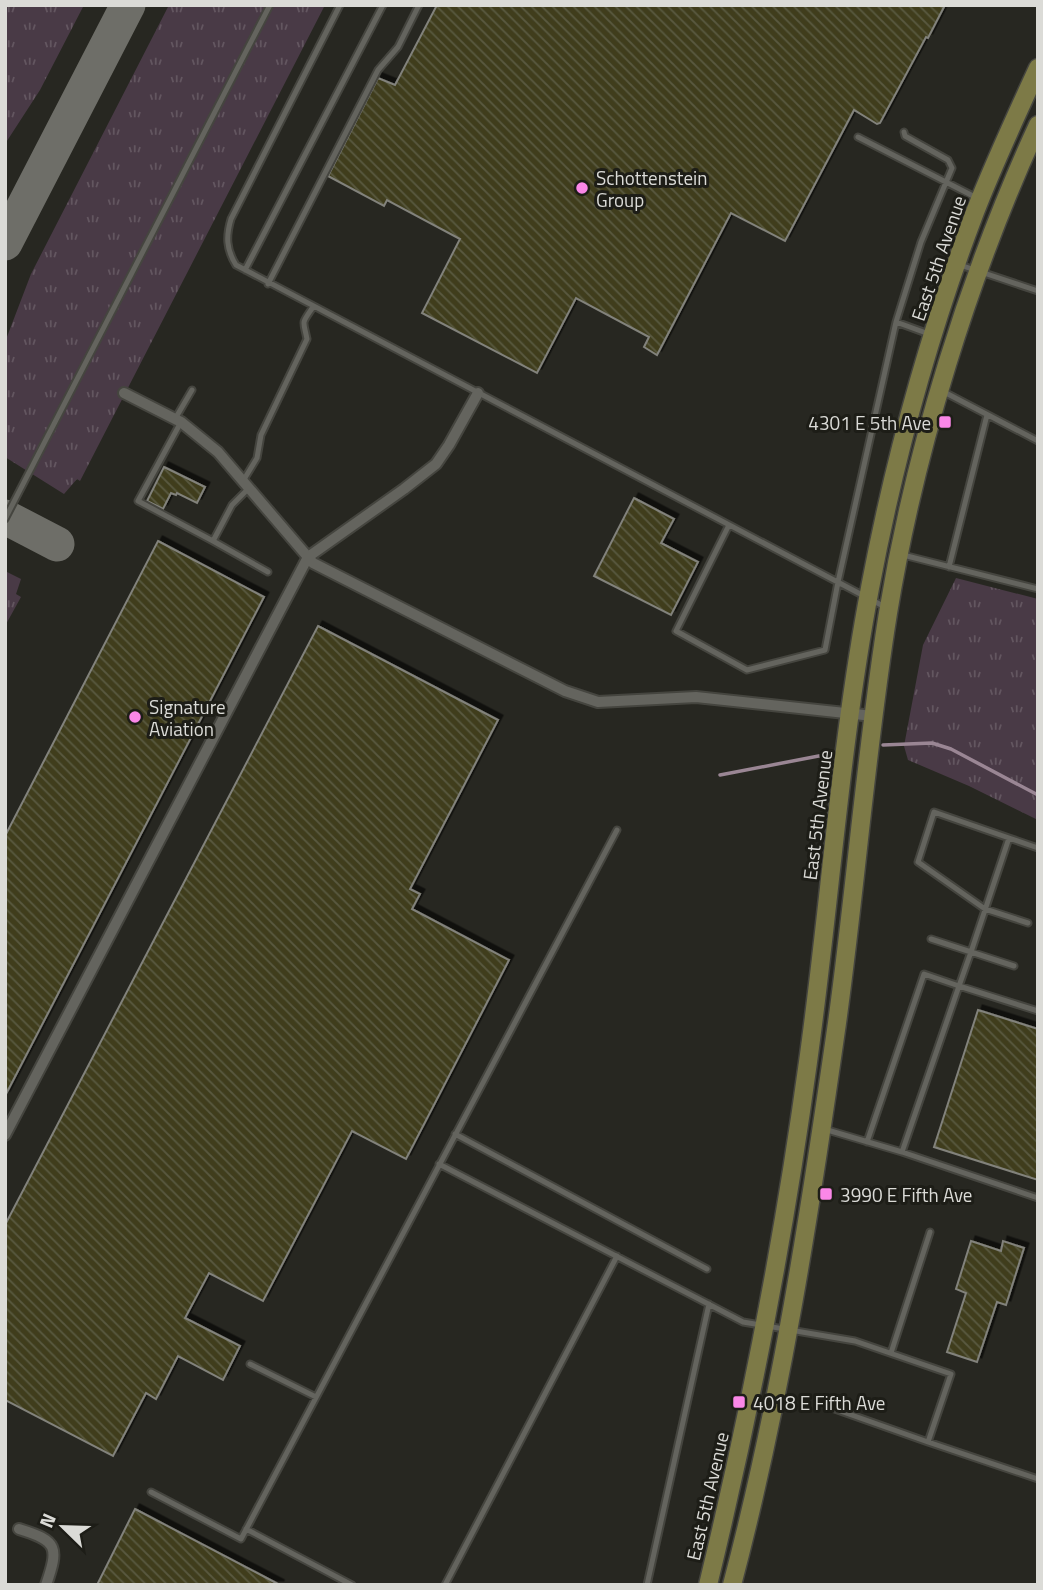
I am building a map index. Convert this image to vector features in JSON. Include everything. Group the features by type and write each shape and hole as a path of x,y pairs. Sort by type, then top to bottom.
{"main road":[{"name":"East 5th Avenue","path":"708,1585 736,1471 766,1325 808,1063 851,713 868,598 899,460 957,264 980,200 1038,68"},
{"path":"732,1585 790,1329 837,1021 873,716 889,609 908,511 940,391 978,271 1038,125"}],"street":[{"path":"124,393 178,421 218,452 313,563 565,691 598,702 696,697 873,716"},
{"path":"5,1135 308,557 436,464 478,393"},
{"path":"19,1529 41,1536 52,1546 55,1559 46,1585"}],"lane":[{"path":"5,519 271,5"},
{"path":"340,5 231,219 227,237 228,248 236,265 889,609"},
{"path":"245,271 383,5"},
{"path":"268,284 377,70 397,47 419,5"},
{"path":"729,525 676,631 747,670 825,650 896,322 921,242 952,168 948,160 905,136 904,132"},
{"path":"858,137 980,200"},
{"path":"957,264 1038,291"},
{"path":"213,541 246,484 257,458 261,435 307,339 303,322 313,307"},
{"path":"896,322 934,336"},
{"path":"192,390 138,501 268,572"},
{"path":"940,391 1038,440"},
{"path":"949,567 987,415"},
{"path":"900,555 1038,589"},
{"path":"1028,923 985,909 918,862 933,811 1038,848"},
{"path":"151,1492 241,1539 617,830"},
{"path":"902,1152 1009,838"},
{"path":"931,939 1014,966"},
{"path":"867,1142 924,974 1038,1011"},
{"path":"821,1128 1038,1198"},
{"path":"456,1134 707,1269"},
{"path":"439,1164 743,1322 855,1341 951,1374 928,1441"},
{"path":"891,1353 930,1232"},
{"path":"445,1585 617,1256"},
{"path":"647,1585 709,1304"},
{"path":"250,1364 316,1397"},
{"path":"829,1407 1038,1479"},
{"path":"246,1529 352,1585"}],"green space":[{"path":"5,5 84,5 40,90 5,144"},
{"path":"169,5 325,5 80,481 77,479 64,494 5,457 5,342 31,274"},
{"path":"5,571 21,579 16,594 21,597 5,626"},
{"path":"956,578 1038,599 1038,820 908,760 904,746 923,645"}],"building":[{"name":"Schottenstein Group","path":"437,5 945,5 880,123 877,124 854,110 785,241 731,213 657,355 644,347 649,337 576,298 537,373 422,313 460,239 387,200 384,206 328,176 378,78 395,85"},
{"path":"164,467 205,487 197,503 177,493 171,493 163,509 147,501"},
{"path":"634,498 674,519 661,543 698,562 671,615 594,576"},
{"name":"Signature Aviation","path":"158,541 264,597 5,1096 5,836"},
{"path":"318,626 498,720 410,889 420,894 412,909 509,960 406,1159 352,1131 263,1301 209,1273 185,1318 240,1346 223,1380 178,1356 156,1399 146,1393 113,1456 5,1400 5,1225"},
{"path":"978,1010 1038,1029 1038,1180 934,1147"},
{"path":"971,1241 1001,1251 1003,1241 1024,1248 1006,1305 997,1302 977,1362 947,1352 966,1293 956,1289"},
{"path":"135,1509 280,1585 97,1585"}],"waterway":[{"path":"883,745 932,743 951,749 1038,795"},
{"path":"720,775 829,754"}],"taxiway":[{"path":"5,243 128,5"},
{"path":"5,517 57,544"}],"place":[{"name":"Schottenstein Group","path":"582,188"},
{"name":"4301 E 5th Ave","path":"945,422"},
{"name":"Signature Aviation","path":"135,717"},
{"name":"3990 E Fifth Ave","path":"826,1194"},
{"name":"4018 E Fifth Ave","path":"739,1402"}]}
